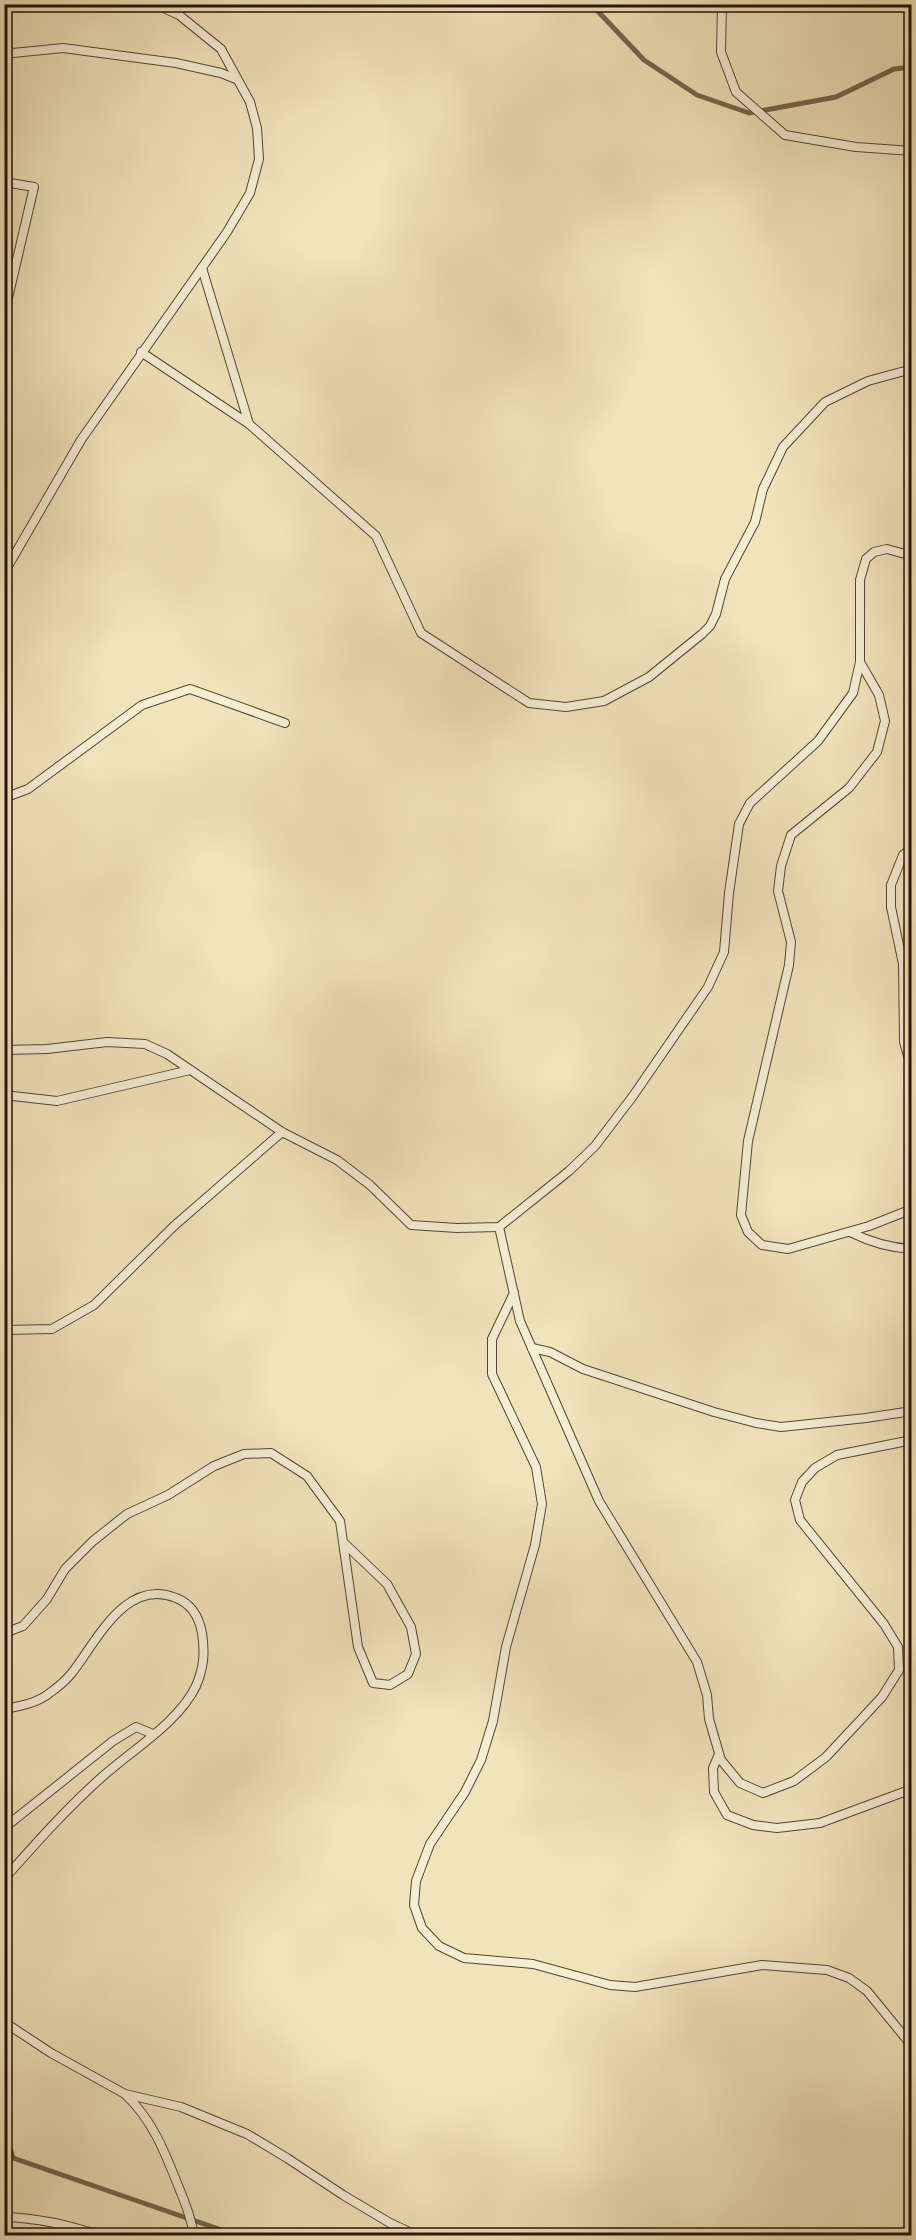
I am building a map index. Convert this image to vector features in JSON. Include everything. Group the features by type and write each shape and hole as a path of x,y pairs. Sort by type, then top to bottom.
{"lane":[{"path":"4,573 81,440 227,232 250,192 259,159 257,128 250,102 221,49 179,15 155,4"},
{"path":"722,4 721,52 736,92 785,135 856,147 912,151"},
{"path":"901,4 912,6"},
{"path":"4,51 13,53 63,48 176,63 237,79"},
{"path":"4,182 34,187 4,315"},
{"path":"202,268 249,424"},
{"path":"141,352 249,424 376,536 422,633 529,703 566,707 604,701 649,677 702,634 710,626 716,614 725,579 755,522 763,489 783,447 825,402 868,381 912,369"},
{"path":"4,1050 47,1049 107,1042 145,1044 167,1054 282,1131 337,1160 370,1185 411,1225 457,1228 499,1227 569,1172 595,1146 633,1096 708,987 724,952 729,893 739,824 750,803 818,741 836,720 853,693 860,662 860,580 866,559 874,552 887,549 912,556"},
{"path":"860,662 879,695 885,721 878,752 849,788 791,834 781,866 778,891 791,942 789,965 747,1141 741,1215 748,1232 762,1245 788,1249 869,1226 912,1209"},
{"path":"4,798 28,789 142,705 190,689 285,723"},
{"path":"912,848 903,855 896,869 891,885 891,907 903,964 904,1042 912,1070"},
{"path":"4,1095 57,1101 190,1070"},
{"path":"4,1330 52,1329 94,1305 174,1226 282,1131"},
{"path":"499,1227 520,1321 599,1501 697,1662 707,1695 709,1719 721,1760 740,1783 763,1793 794,1781 826,1757 882,1697 899,1670 898,1647 884,1624 800,1520 795,1500 802,1482 814,1468 837,1455 912,1440"},
{"path":"850,1232 868,1241 897,1249 912,1249"},
{"path":"514,1293 492,1339 492,1374 536,1467 542,1504 535,1545 506,1647 493,1721 484,1750 465,1792 430,1844 416,1881 414,1905 422,1928 439,1946 464,1958 533,1964 610,1985 635,1988 762,1965 827,1970 849,1978 867,1991 912,2046"},
{"path":"532,1348 550,1352 583,1369 714,1412 756,1423 782,1427 912,1411"},
{"path":"4,1633 23,1626 47,1599 65,1569 93,1541 127,1514 168,1495 214,1466 244,1454 271,1452 307,1476 340,1521 343,1542 358,1647 373,1683 390,1685 408,1674 416,1654 411,1628 387,1584 343,1542"},
{"path":"4,1709 32,1703 49,1694 70,1675 100,1630 114,1615 130,1603 145,1596 160,1594 175,1597 193,1610 200,1622 205,1652 202,1673 182,1708 101,1778 55,1822 4,1879"},
{"path":"4,1828 113,1741 136,1727 153,1734"},
{"path":"719,1754 713,1768 714,1792 728,1815 753,1825 777,1828 820,1823 912,1789"},
{"path":"4,2022 51,2053 125,2094 181,2107 248,2134 287,2157 343,2196 390,2223 418,2235"},
{"path":"125,2094 144,2114 160,2142 191,2219 194,2235"},
{"path":"4,2217 63,2224 101,2235"}],"waterway":[{"path":"591,4 644,60 697,95 749,113 836,97 894,69 912,67"},
{"path":"4,2128 13,2158"},
{"path":"13,2158 239,2236"},
{"path":"4,2164 13,2158"}]}
